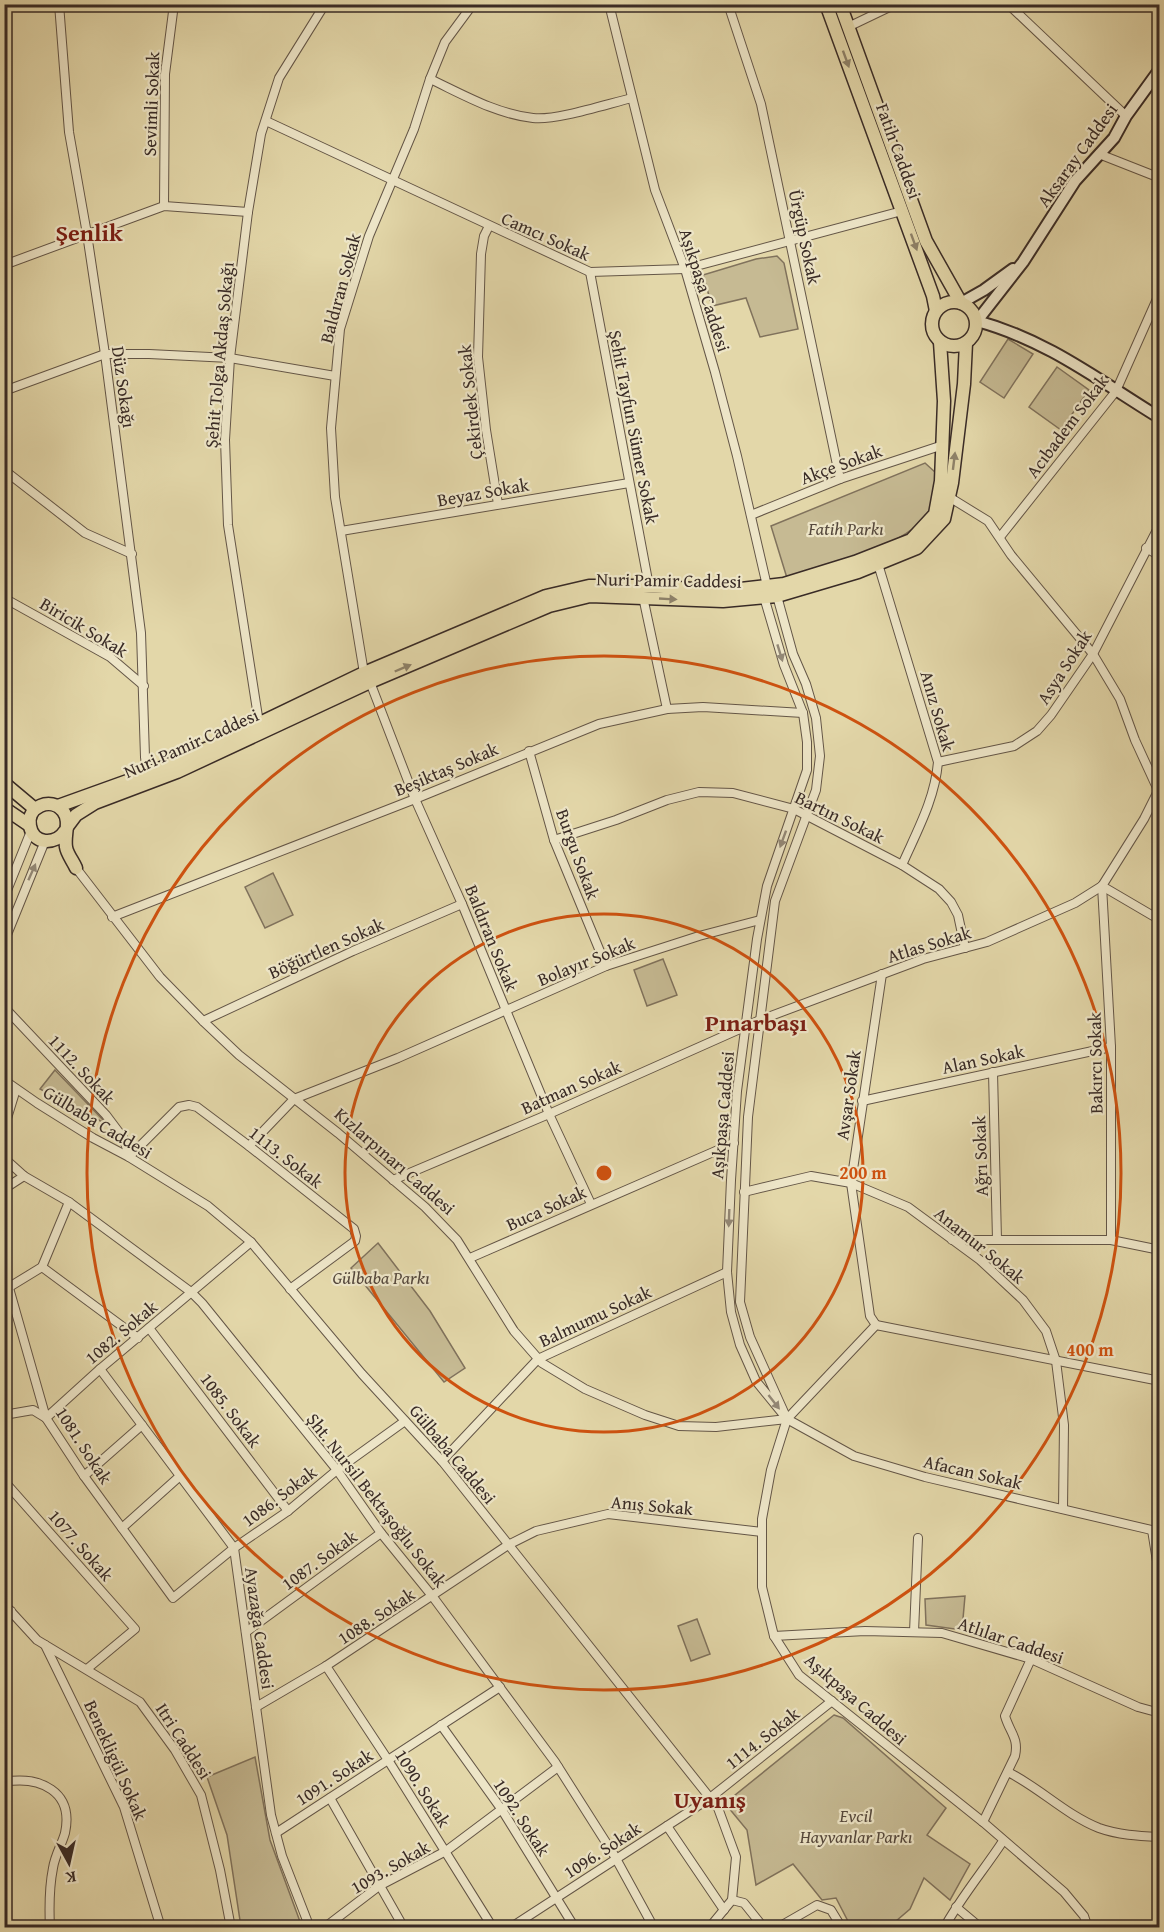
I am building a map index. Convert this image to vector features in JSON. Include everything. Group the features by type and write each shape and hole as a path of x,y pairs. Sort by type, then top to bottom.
{"main road":[{"name":"Fatih Caddesi","path":"826,4 933,296 936,311"},
{"name":"Fatih Caddesi","path":"840,4 926,241 961,303"},
{"path":"947,303 961,303 972,310 977,321 975,334 966,343 953,346 940,342 932,324 936,311 947,303"},
{"name":"Nuri Pamir Caddesi","path":"769,593 784,584 855,562 911,540 935,514 941,481 943,445 944,401 940,342"},
{"name":"Nuri Pamir Caddesi","path":"58,806 147,774 368,677 549,606 590,596 646,592 723,601 769,593 858,572 917,548 944,519 964,384 966,343"},
{"name":"Nuri Pamir Caddesi","path":"66,829 76,815 95,803 177,772 368,677"},
{"path":"4,783 35,808"},
{"path":"30,828 29,819 35,808 44,804 58,806 66,816 66,849 76,868"},
{"path":"4,808 30,828 39,839 56,840 66,829"},
{"path":"46,841 76,868"}],"street":[{"name":"Düz Sokağı","path":"58,4 69,132 105,354 132,554 141,633 147,774"},
{"name":"Sevimli Sokak","path":"164,206 165,74 174,4"},
{"name":"Şehit Tolga Akdaş Sokağı","path":"259,723 228,525 225,440 230,358 248,212 261,134 279,78 325,4"},
{"name":"Aşıkpaşa Caddesi","path":"609,4 655,190 685,269 732,435 784,666 803,713 807,742 807,770 767,886 760,920 737,1091 727,1272 731,1312 740,1345 756,1381 787,1419"},
{"name":"Ürgüp Sokak","path":"728,4 760,104 840,479"},
{"path":"848,27 896,4"},
{"name":"Baldıran Sokak","path":"468,6 445,42 430,79 414,129 369,236 340,329 331,428 335,497 368,677 415,799 462,904 549,1114 591,1204"},
{"path":"1012,6 1126,116"},
{"name":"Aksaray Caddesi","path":"977,321 1023,262 1075,181 1114,138 1126,116 1160,69"},
{"path":"430,79 504,112 534,119 632,98"},
{"name":"Camcı Sokak","path":"266,121 590,272 685,269 902,211"},
{"path":"1099,153 1160,178"},
{"path":"4,265 164,206 248,212"},
{"name":"Çekirdek Sokak","path":"489,226 484,236 481,254 478,357 486,430 498,504"},
{"path":"961,303 984,290 1023,262"},
{"name":"Şehit Tayfun Sümer Sokak","path":"590,272 667,709"},
{"name":"Acıbadem Sokak","path":"1000,537 1116,391 1160,292"},
{"path":"977,321 1007,330 1060,354 1160,418"},
{"path":"4,391 105,354 230,358 335,376"},
{"name":"Akçe Sokak","path":"751,515 840,479 943,445"},
{"path":"4,470 85,533 132,554"},
{"name":"Beyaz Sokak","path":"341,531 629,483"},
{"path":"949,497 988,521 1011,555 1093,654 1120,699 1135,740 1159,788 1144,819 1102,886 1160,920"},
{"name":"Asya Sokak","path":"938,762 1014,746 1037,731 1052,715 1093,654 1160,524"},
{"path":"1146,548 1160,556"},
{"name":"Anız Sokak","path":"878,564 938,762 936,781 928,807 902,865"},
{"name":"Aşıkpaşa Caddesi","path":"769,593 816,718 820,756 816,790 775,901 748,1117 740,1302 750,1336 787,1419 771,1470 762,1519 762,1587 774,1636 799,1675 982,1822 1064,1892 1084,1916 1088,1928"},
{"name":"Biricik Sokak","path":"4,598 110,657 144,686"},
{"name":"Beşiktaş Sokak","path":"112,917 415,799 599,723 667,709 703,707 803,713"},
{"name":"Burgu Sokak","path":"529,751 554,840 606,966"},
{"name":"Bartın Sokak","path":"554,840 666,800 699,792 732,793 794,809 902,865 939,888 951,902 957,915 965,948"},
{"path":"5,897 30,828"},
{"path":"4,942 46,841"},
{"name":"Kızlarpınarı Caddesi","path":"76,868 160,976 203,1021 239,1055 338,1132 425,1207 457,1240 514,1331 538,1359 585,1389 645,1415 679,1426 716,1427 787,1419"},
{"name":"Atlas Sokak","path":"760,1020 923,959 987,942 1076,903 1102,886"},
{"name":"Bakırcı Sokak","path":"1102,886 1111,1047 1111,1240"},
{"name":"Böğürtlen Sokak","path":"203,1021 353,951 462,904"},
{"name":"Bolayır Sokak","path":"294,1099 398,1058 606,966 699,936 760,920"},
{"name":"Avşar Sokak","path":"876,1325 870,1316 851,1183 882,974"},
{"name":"1112. Sokak","path":"4,1007 106,1115 124,1139 129,1157"},
{"name":"Batman Sokak","path":"393,1180 549,1114 760,1020"},
{"name":"Alan Sokak","path":"862,1101 1111,1047"},
{"name":"Ağrı Sokak","path":"993,1071 998,1240"},
{"path":"4,1080 16,1089"},
{"path":"4,1086 16,1089"},
{"path":"4,1128 16,1089"},
{"name":"Gülbaba Caddesi","path":"16,1089 208,1206 251,1242 362,1374 442,1461 718,1808 736,1857 732,1900"},
{"path":"249,1146 294,1099"},
{"name":"1113. Sokak","path":"129,1157 179,1107 189,1105 197,1107 354,1229 355,1241 290,1289"},
{"name":"Buca Sokak","path":"470,1258 734,1143"},
{"name":"Şht. Nursil Bektaşoğlu Sokak","path":"4,1158 24,1176 69,1202 191,1292 337,1470 381,1533 433,1597 500,1687 558,1767 617,1859 654,1928"},
{"path":"4,1189 24,1176"},
{"name":"Anamur Sokak","path":"744,1192 811,1176 851,1183 908,1207 980,1260 1023,1300 1046,1331 1056,1361 1064,1425 1063,1509"},
{"path":"7,1289 42,1267 69,1202"},
{"path":"951,1240 1111,1240 1160,1250"},
{"name":"1082. Sokak","path":"46,1418 100,1369 251,1242"},
{"path":"42,1267 138,1338"},
{"name":"Balmumu Sokak","path":"442,1461 538,1359 727,1272"},
{"name":"1081. Sokak","path":"7,1289 46,1418 84,1476 173,1598"},
{"path":"787,1419 876,1325 1160,1381"},
{"name":"1085. Sokak","path":"149,1328 288,1511"},
{"name":"Ayazağa Caddesi","path":"100,1369 234,1548 271,1815 282,1856 310,1928"},
{"path":"4,1415 33,1410 46,1418"},
{"name":"Afacan Sokak","path":"787,1419 854,1456 925,1477 1156,1531"},
{"name":"1086. Sokak","path":"173,1598 234,1548 288,1511 337,1470 405,1421"},
{"path":"84,1476 142,1425"},
{"path":"122,1528 180,1476"},
{"name":"1077. Sokak","path":"4,1481 135,1629 87,1670"},
{"name":"Anış Sokak","path":"508,1545 536,1531 608,1514 762,1532"},
{"path":"1156,1531 1160,1580"},
{"name":"1087. Sokak","path":"246,1632 381,1533"},
{"path":"914,1632 918,1538"},
{"name":"1088. Sokak","path":"256,1707 433,1597 508,1545"},
{"name":"Itri Caddesi","path":"4,1604 37,1640 140,1702 175,1750 201,1795 220,1870 231,1928"},
{"path":"4,1627 11,1611"},
{"name":"Atlılar Caddesi","path":"774,1636 865,1631 942,1633 1031,1659 1138,1707 1160,1713"},
{"name":"Benekligül Sokak","path":"44,1644 124,1807 161,1928"},
{"path":"982,1822 1015,1756 1017,1746 1015,1737 1008,1727 1005,1716 1031,1659"},
{"name":"1090. Sokak","path":"326,1665 493,1928"},
{"name":"1091. Sokak","path":"276,1833 500,1687"},
{"name":"1114. Sokak","path":"710,1798 832,1701"},
{"name":"1092. Sokak","path":"441,1725 502,1810 575,1928"},
{"name":"1093. Sokak","path":"324,1928 379,1886 446,1851 558,1767"},
{"path":"1008,1772 1075,1816 1100,1829 1131,1835 1160,1837"},
{"path":"4,1782 32,1782 47,1785 58,1794 66,1813 65,1832 53,1865 48,1902 50,1928"},
{"path":"330,1798 404,1928"},
{"name":"1096. Sokak","path":"510,1928 710,1798"},
{"path":"667,1826 724,1910"},
{"path":"944,1928 956,1907 1003,1841"},
{"path":"709,1928 732,1900 744,1903 764,1928"},
{"path":"777,1928 817,1905 831,1910 842,1928"},
{"path":"956,1907 981,1928"}],"green space":[{"path":"777,256 784,263 798,329 760,337 746,298 712,306 703,275 756,259"},
{"path":"1008,339 1033,354 1004,398 980,382"},
{"path":"1057,367 1089,390 1061,430 1029,407"},
{"name":"Fatih Parkı","path":"925,463 936,473 935,496 930,509 906,534 866,553 787,578 771,526"},
{"path":"273,873 293,915 265,928 245,887"},
{"path":"663,959 677,995 647,1006 634,970"},
{"path":"55,1070 108,1125 40,1089"},
{"name":"Gülbaba Parkı","path":"378,1243 430,1311 465,1368 444,1382 351,1268"},
{"path":"965,1596 962,1630 926,1625 925,1599"},
{"path":"697,1619 710,1654 691,1661 678,1626"},
{"name":"Evcil Hayvanlar Parkı","path":"834,1715 843,1718 946,1808 927,1835 970,1864 950,1900 924,1878 910,1909 889,1927 851,1927 836,1898 822,1900 793,1864 756,1885 747,1830 728,1807 729,1800"},
{"path":"255,1757 270,1840 302,1927 241,1927 227,1835 207,1777"}],"district":[{"name":"Şenlik","path":"89,232"},
{"name":"Pınarbaşı","path":"756,1022"},
{"name":"Uyanış","path":"710,1799"}]}
